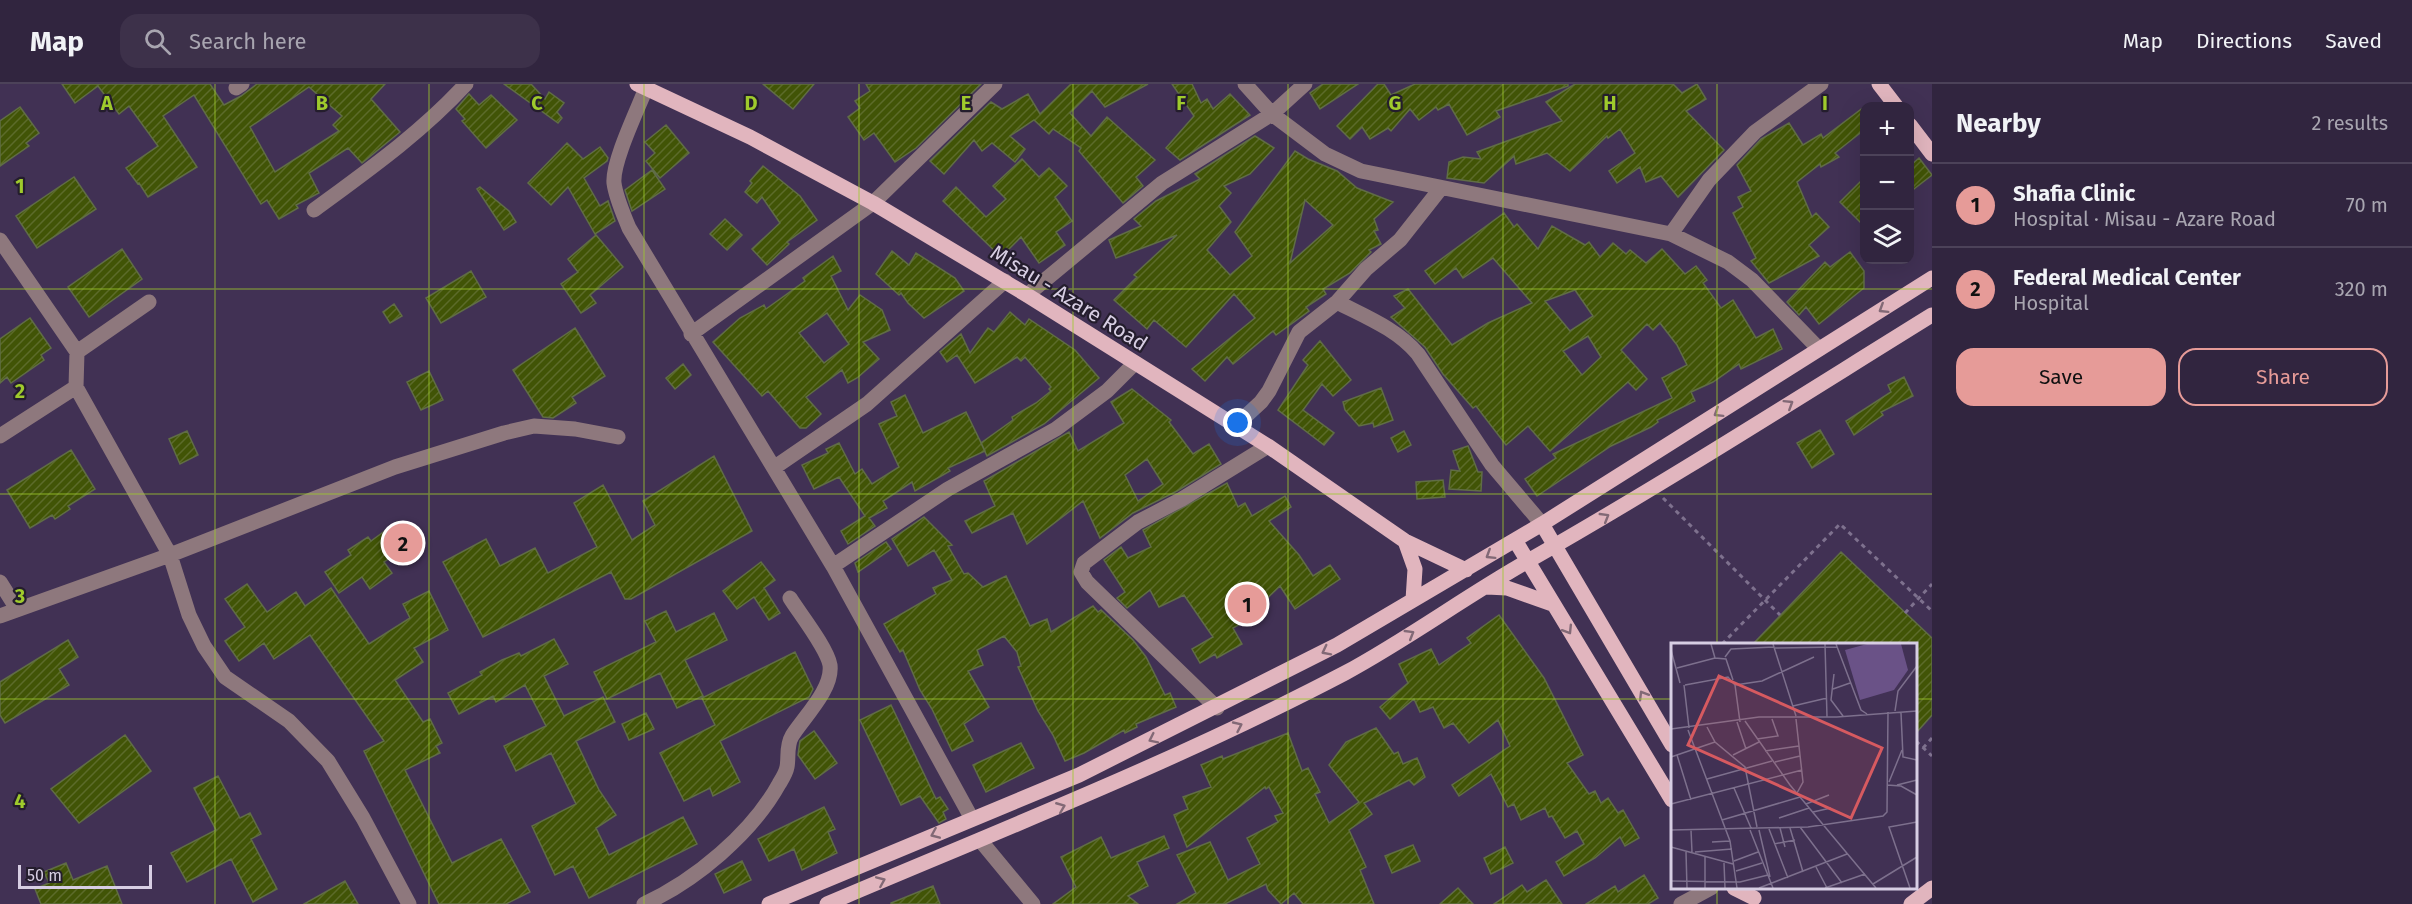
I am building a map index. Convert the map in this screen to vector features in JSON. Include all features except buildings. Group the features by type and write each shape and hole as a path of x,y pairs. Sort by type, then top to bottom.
{"main road":[{"path":"1879,84 1893,102"},
{"name":"Misau - Azare Road","path":"642,86 750,137 873,203 1028,295 1268,446 1405,541 1466,570"},
{"path":"1914,129 1932,154"},
{"path":"769,904 1079,775 1217,708 1337,645 1542,524 1932,278"},
{"path":"827,904 1088,795 1283,705 1350,670 1527,561 1555,547 1654,488 1932,315"},
{"path":"1542,524 1671,743"},
{"path":"1515,540 1671,798"},
{"path":"1405,541 1415,569 1413,600"},
{"path":"1487,587 1507,588 1552,604"},
{"path":"1911,904 1932,888"},
{"path":"1736,889 1754,896"}],"street":[{"path":"314,210 440,112 466,84"},
{"path":"692,334 873,203 995,84"},
{"path":"1245,84 1272,114 1325,154 1361,171 1671,234 1728,262 1752,280 1772,298 1819,349"},
{"path":"1028,295 1162,183 1272,114 1305,84"},
{"path":"1671,234 1709,180 1755,132 1821,84"},
{"path":"642,86 618,160 614,180 618,201 629,228 833,566 972,819"},
{"path":"1235,426 1261,402 1269,391 1299,332 1337,302 1366,269 1414,225 1441,188"},
{"path":"0,240 77,352 76,387 170,555 189,615 204,646 225,677 289,721 328,761 363,818 409,904"},
{"path":"775,467 867,404 1005,281"},
{"path":"77,352 149,302"},
{"path":"1337,302 1394,331 1408,342 1492,465 1542,524"},
{"path":"833,566 948,489 1056,429 1107,391 1135,363"},
{"path":"1,434 76,387"},
{"path":"0,616 170,555 395,467 504,434 534,426 575,429 618,437"},
{"path":"1217,708 1087,582 1081,572 1084,563 1138,522 1182,499 1268,446"},
{"path":"0,582 17,609"},
{"path":"644,904 686,882 736,838 762,811 787,769 789,740 820,698 830,666 826,654 790,598"},
{"path":"980,840 1033,904"},
{"path":"1681,904 1709,889"}],"path":[{"path":"1654,488 1780,615"},
{"path":"1724,643 1840,524 1932,611"},
{"path":"1905,613 1932,584"},
{"path":"1923,748 1932,738"},
{"path":"1917,742 1932,756"}],"place":[{"name":"Federal Medical Center","path":"403,543"},
{"name":"Shafia Clinic","path":"1247,604"}]}
